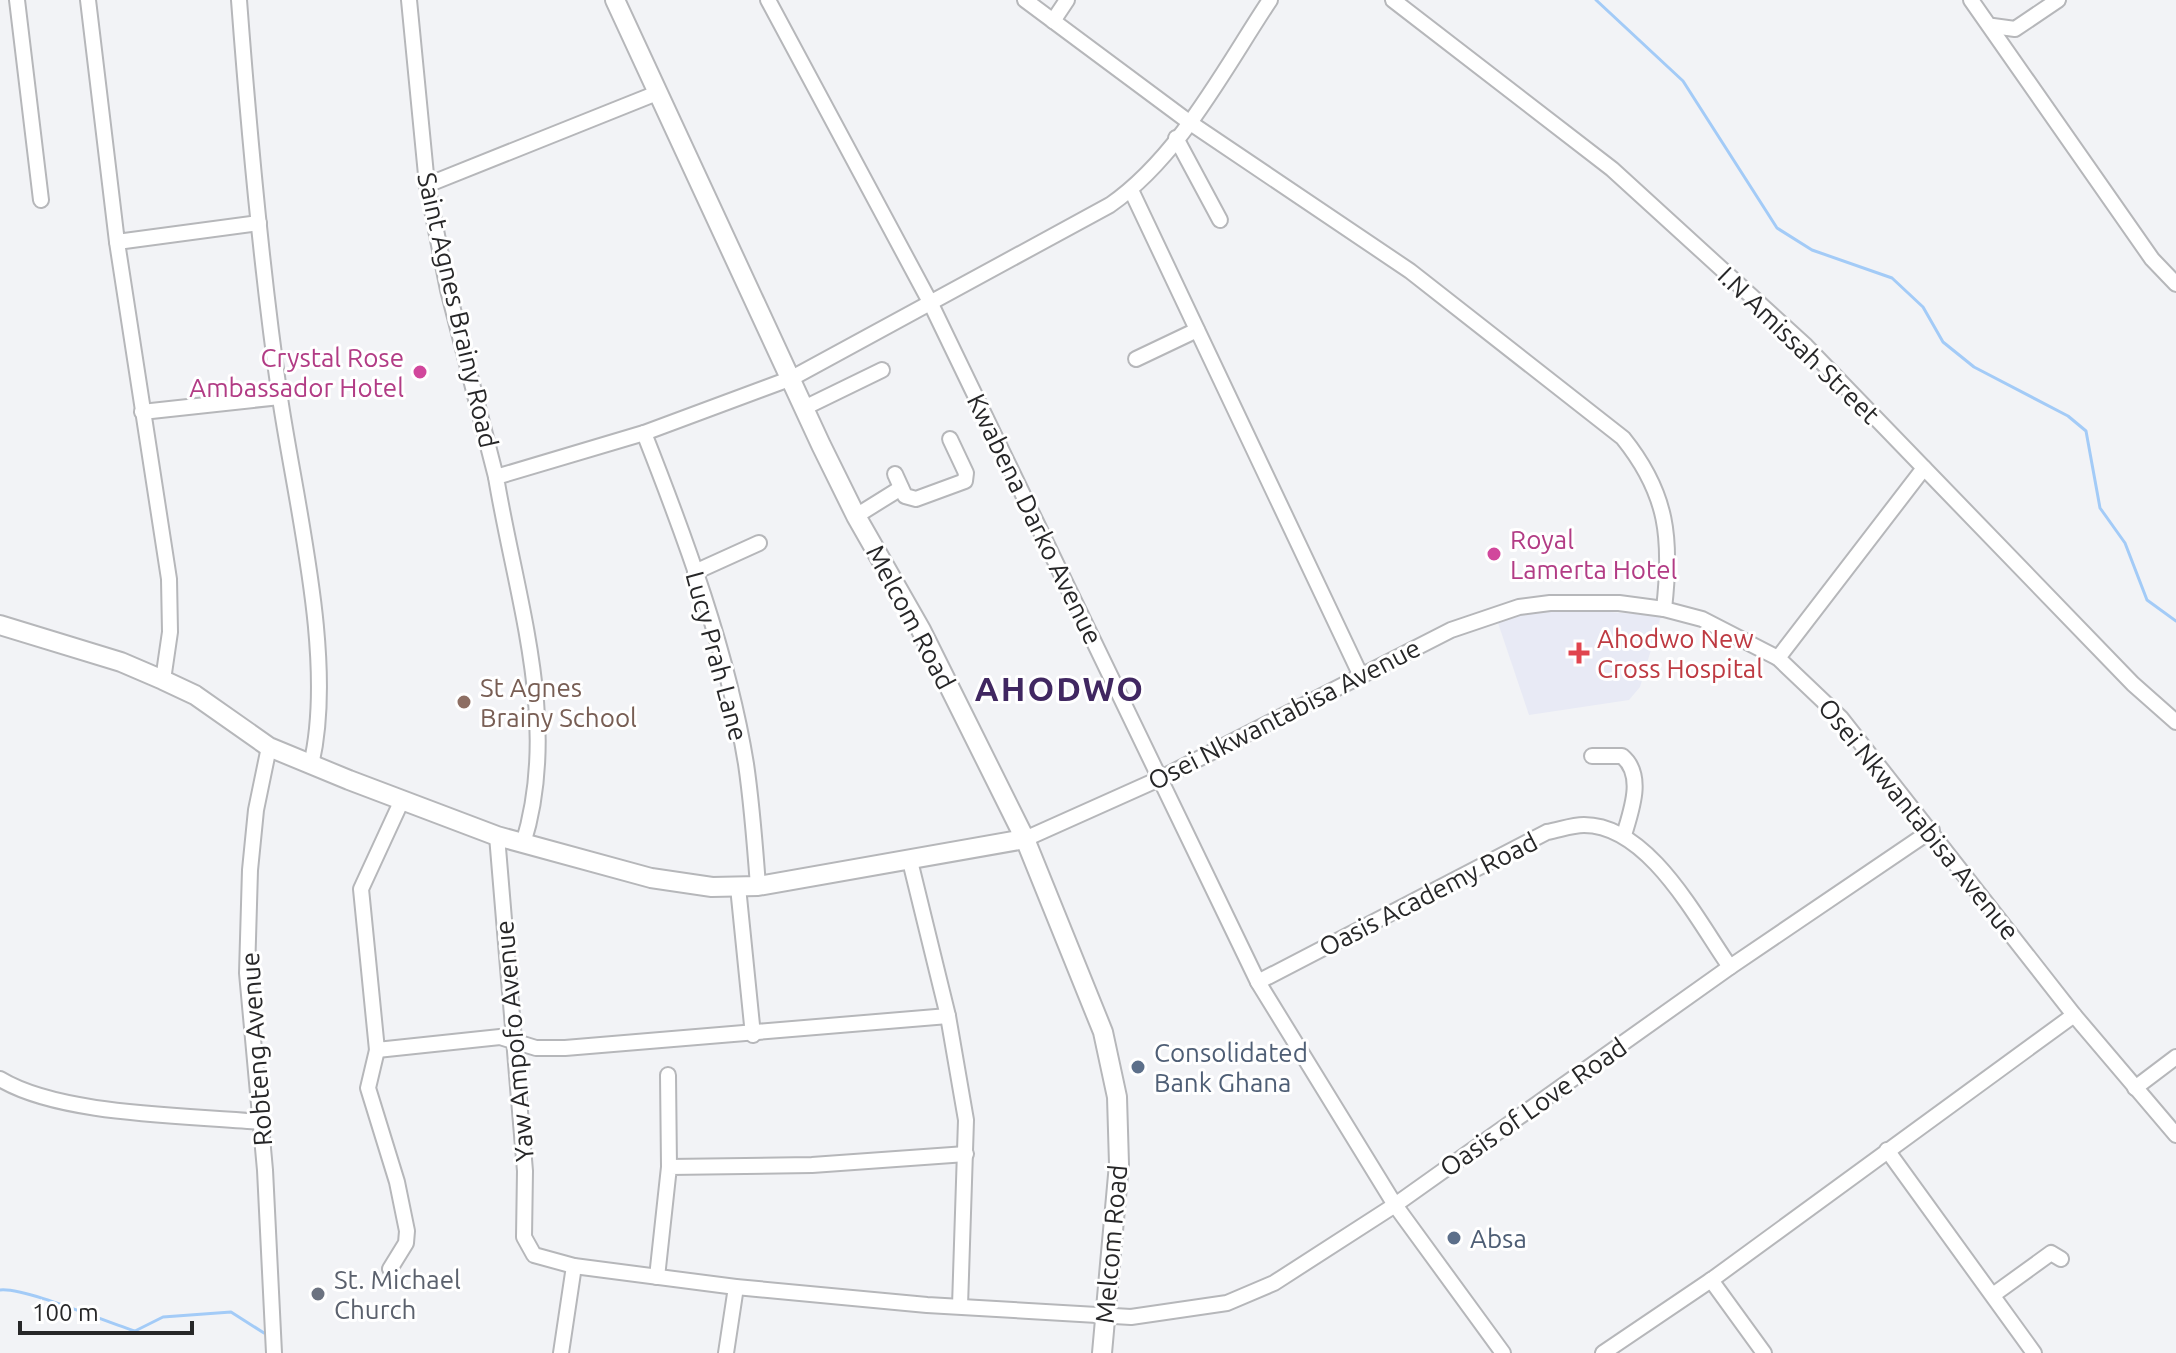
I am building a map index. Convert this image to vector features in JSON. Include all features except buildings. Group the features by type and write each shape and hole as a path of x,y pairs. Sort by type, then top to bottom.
{"main road":[{"name":"Melcom Road","path":"615,0 856,516 921,630 1025,839 1087,989 1111,1061 1119,1164 1102,1353"},
{"path":"0,625 121,662 163,680 195,695 269,747 311,765 497,836 651,878 738,887 758,886 1025,839"}],"street":[{"path":"17,0 41,200"},
{"path":"88,0 117,242 169,579 170,632 163,680"},
{"path":"239,0 259,223 280,397 318,660 318,738 311,765"},
{"name":"Saint Agnes Brainy Road","path":"409,0 427,185 448,290 496,477 540,717 537,780 523,844"},
{"name":"Kwabena Darko Avenue","path":"768,0 930,302 1258,982 1395,1205 1503,1353"},
{"path":"1025,0 1189,122 1410,271 1623,438 1643,463 1668,529 1664,609"},
{"path":"1053,21 1067,0"},
{"path":"496,477 644,433 792,378 1110,205 1131,190 1189,122 1270,0"},
{"name":"I.N Amissah Street","path":"1393,0 1612,169 1806,346 2133,684 2176,722"},
{"path":"1971,0 1993,26 2152,259 2176,284"},
{"path":"1993,26 2015,29 2058,0"},
{"path":"2013,56 2015,29"},
{"path":"427,185 657,93"},
{"path":"1176,138 1220,220"},
{"path":"1131,190 1360,674"},
{"path":"117,242 259,223"},
{"path":"1136,359 1197,330"},
{"path":"804,408 882,370"},
{"path":"142,412 280,397"},
{"name":"Lucy Prah Lane","path":"644,433 695,572 735,713 746,762 758,886"},
{"path":"895,474 905,496 916,499 965,481 966,473 950,439"},
{"path":"1778,658 1924,468"},
{"path":"856,516 901,488"},
{"path":"695,572 759,543"},
{"name":"Osei Nkwantabisa Avenue","path":"1025,839 1159,779 1451,630 1519,607 1575,601 1664,609 1702,619 1778,658 1841,718 1932,830 2074,1015 2176,1135"},
{"name":"Robteng Avenue","path":"269,747 256,810 247,920 247,973 261,1122 274,1353"},
{"path":"1592,756 1622,756 1630,766 1636,794 1624,835"},
{"path":"390,1269 406,1243 407,1231 397,1182 368,1088 377,1050 361,889 402,800"},
{"name":"Oasis Academy Road","path":"1258,982 1547,832 1585,825 1624,835 1650,854 1730,967"},
{"name":"Oasis of Love Road","path":"526,1246 534,1255 574,1266 736,1287 960,1306 1107,1316 1164,1315 1249,1296 1395,1205 1730,967 1932,830"},
{"name":"Yaw Ampofo Avenue","path":"497,836 525,1171 526,1246"},
{"path":"910,861 962,1084 966,1154 960,1306"},
{"path":"738,887 753,1035"},
{"path":"1603,1353 1711,1280 2074,1015"},
{"path":"377,1050 483,1038 513,1040 536,1048 565,1048 753,1035 948,1016"},
{"path":"2135,1088 2176,1057"},
{"path":"657,1277 669,1167 668,1075"},
{"path":"0,1079 22,1089 109,1109 261,1122"},
{"path":"1887,1150 2034,1353"},
{"path":"669,1167 812,1165 966,1154"},
{"path":"1993,1295 2051,1253 2061,1259"},
{"path":"561,1353 574,1266"},
{"path":"1711,1280 1764,1353"},
{"path":"726,1353 736,1287"}],"shaded area":[{"name":"Ahodwo New Cross Hospital","path":"1557,608 1661,616 1640,687 1629,700 1529,715 1497,620 1522,611"}],"waterway":[{"path":"1596,0 1683,81 1777,228 1812,250 1892,278 1923,307 1943,342 1974,367 2068,416 2086,431 2100,508 2125,543 2147,600 2176,621"},
{"path":"0,1290 46,1299 135,1331 163,1317 231,1312 264,1333"}],"place":[{"name":"Crystal Rose Ambassador Hotel","path":"420,372"},
{"name":"Royal Lamerta Hotel","path":"1494,554"},
{"name":"Ahodwo New Cross Hospital","path":"1579,653"},
{"name":"St Agnes Brainy School","path":"464,702"},
{"name":"Consolidated Bank Ghana","path":"1138,1067"},
{"name":"Absa","path":"1454,1238"},
{"name":"St. Michael Church","path":"318,1294"}],"district":[{"name":"AHODWO","path":"1060,688"}]}
